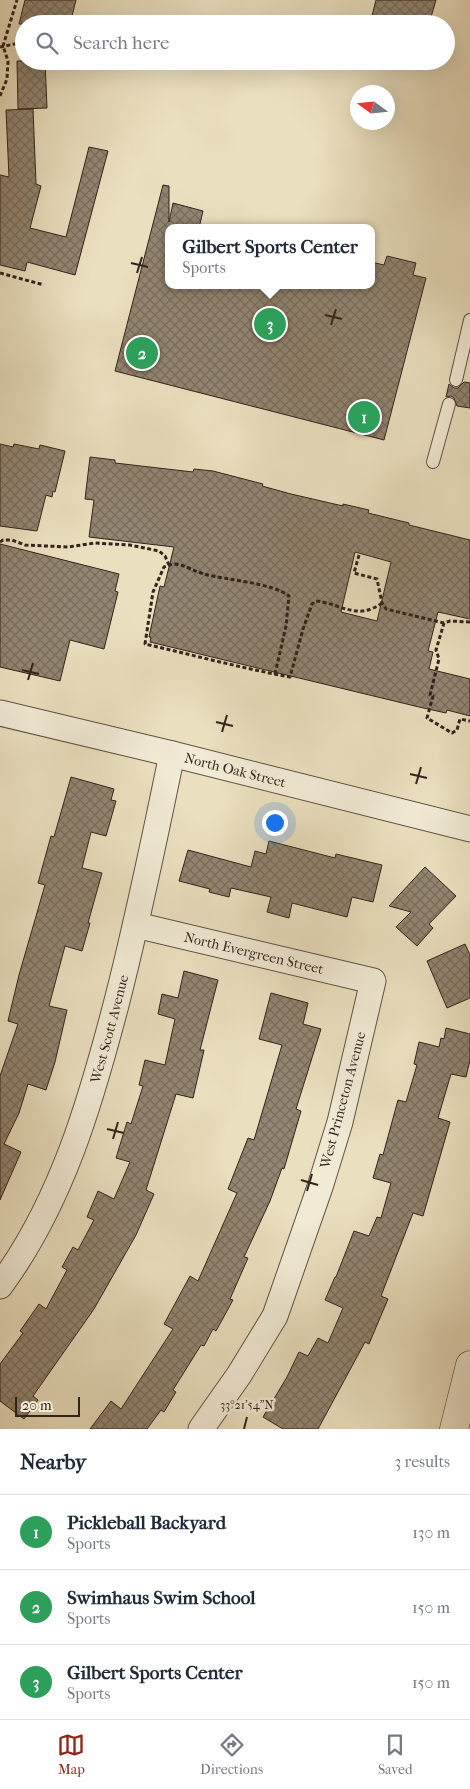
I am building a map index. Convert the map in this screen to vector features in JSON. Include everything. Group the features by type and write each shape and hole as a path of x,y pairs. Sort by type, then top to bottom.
{"main road":[{"path":"454,1429 470,1365"}],"street":[{"name":"North Oak Street","path":"0,713 470,829"},
{"name":"West Scott Avenue","path":"0,1286 13,1268 45,1212 67,1165 86,1113 102,1059 136,925 172,754"},
{"name":"North Evergreen Street","path":"136,925 373,981"},
{"name":"West Princeton Avenue","path":"201,1429 239,1375 274,1316 320,1187 340,1122 373,981"}],"lane":[{"path":"456,380 470,320"},
{"path":"433,462 449,404"}],"path":[{"path":"0,51 17,0"},
{"path":"2,46 15,44"},
{"path":"0,96 7,78 8,61 2,46"},
{"path":"0,273 44,285"},
{"path":"0,542 12,540 25,545 68,547 95,543 130,545 158,551 165,556 169,565"},
{"path":"359,555 354,573 377,579 382,603 386,609 444,623 450,620 470,622"},
{"path":"275,674 286,626 289,596 284,592 270,588 202,574 182,566 172,564 164,567 153,592 145,644 275,674 290,677 309,610 316,602 351,611 364,612 372,610 382,603"},
{"path":"444,623 436,650 439,659 430,694 433,696 427,718 452,733 457,730 460,719 470,721"}],"building":[{"path":"25,0 76,0 72,15 21,15"},
{"path":"376,0 436,0 432,15 372,15"},
{"path":"17,70 45,70 47,108 18,109"},
{"path":"33,109 36,184 41,186 30,228 66,237 89,147 108,151 75,275 27,262 25,271 0,265 0,175 9,177 6,110"},
{"path":"163,185 169,186 169,222 173,203 203,211 200,224 165,224 165,289 375,289 375,263 384,265 387,256 416,263 413,275 426,278 384,440 115,371"},
{"path":"464,382 470,383 470,408 457,406 454,398 451,396 446,397 449,384 454,388 458,388"},
{"path":"0,444 13,447 14,444 39,449 40,445 65,451 55,492 53,491 52,497 46,495 37,531 0,526"},
{"path":"90,457 115,460 115,463 193,472 194,469 213,471 263,484 262,486 291,494 369,510 368,513 470,540 470,619 438,612 428,651 433,652 429,669 470,679 470,716 447,710 446,713 419,707 150,642 151,637 149,637 160,586 164,587 174,547 89,537 94,500 85,499","holes":["355,552 391,562 377,621 341,612"]},
{"path":"0,544 119,574 115,591 118,592 104,649 70,640 60,681 0,667"},
{"path":"71,777 114,789 111,800 116,801 106,836 91,832 82,868 102,873 88,923 90,923 82,951 65,946 49,1006 67,1010 55,1062 46,1090 28,1084 19,1113 4,1144 21,1152 0,1200 0,1076 18,1024 8,1021 45,885 38,883 51,836 54,837"},
{"path":"269,841 335,858 336,854 382,865 373,902 352,897 347,917 292,903 289,918 267,912 271,897 231,888 229,897 209,892 210,889 179,881 188,850 251,867 255,851 266,854"},
{"path":"425,867 456,896 429,924 433,928 417,946 396,927 411,912 389,906"},
{"path":"465,944 470,955 470,998 447,1008 427,961"},
{"path":"184,971 218,980 200,1050 204,1050 193,1098 176,1094 146,1190 154,1194 136,1235 94,1309 33,1396 38,1400 24,1419 0,1401 0,1364 23,1333 20,1331 39,1304 46,1309 67,1270 62,1267 73,1247 78,1250 94,1220 87,1217 98,1191 114,1199 130,1162 116,1158 127,1122 131,1124 143,1086 139,1085 145,1060 165,1065 175,1019 158,1014 162,994 178,998"},
{"path":"271,993 308,1003 303,1024 321,1029 296,1109 301,1111 284,1169 282,1168 270,1201 244,1257 248,1258 230,1299 233,1300 216,1331 213,1329 204,1346 201,1345 173,1390 176,1392 164,1412 161,1410 147,1429 90,1429 111,1401 121,1409 173,1329 164,1324 190,1276 198,1281 237,1193 228,1189 248,1138 254,1140 282,1045 259,1039"},
{"path":"446,1028 470,1034 470,1060 466,1077 451,1074 438,1118 450,1122 423,1216 413,1213 381,1296 388,1299 369,1344 365,1342 318,1429 283,1429 263,1417 287,1377 299,1352 308,1356 318,1338 328,1343 343,1308 325,1300 354,1231 369,1236 377,1217 381,1218 391,1183 373,1178 380,1154 383,1155 398,1100 406,1102 417,1065 414,1064 419,1042 439,1047 441,1038 444,1039"}],"place":[{"name":"Gilbert Sports Center","path":"270,324"},
{"name":"Swimhaus Swim School","path":"142,353"},
{"name":"Pickleball Backyard","path":"364,417"}]}
